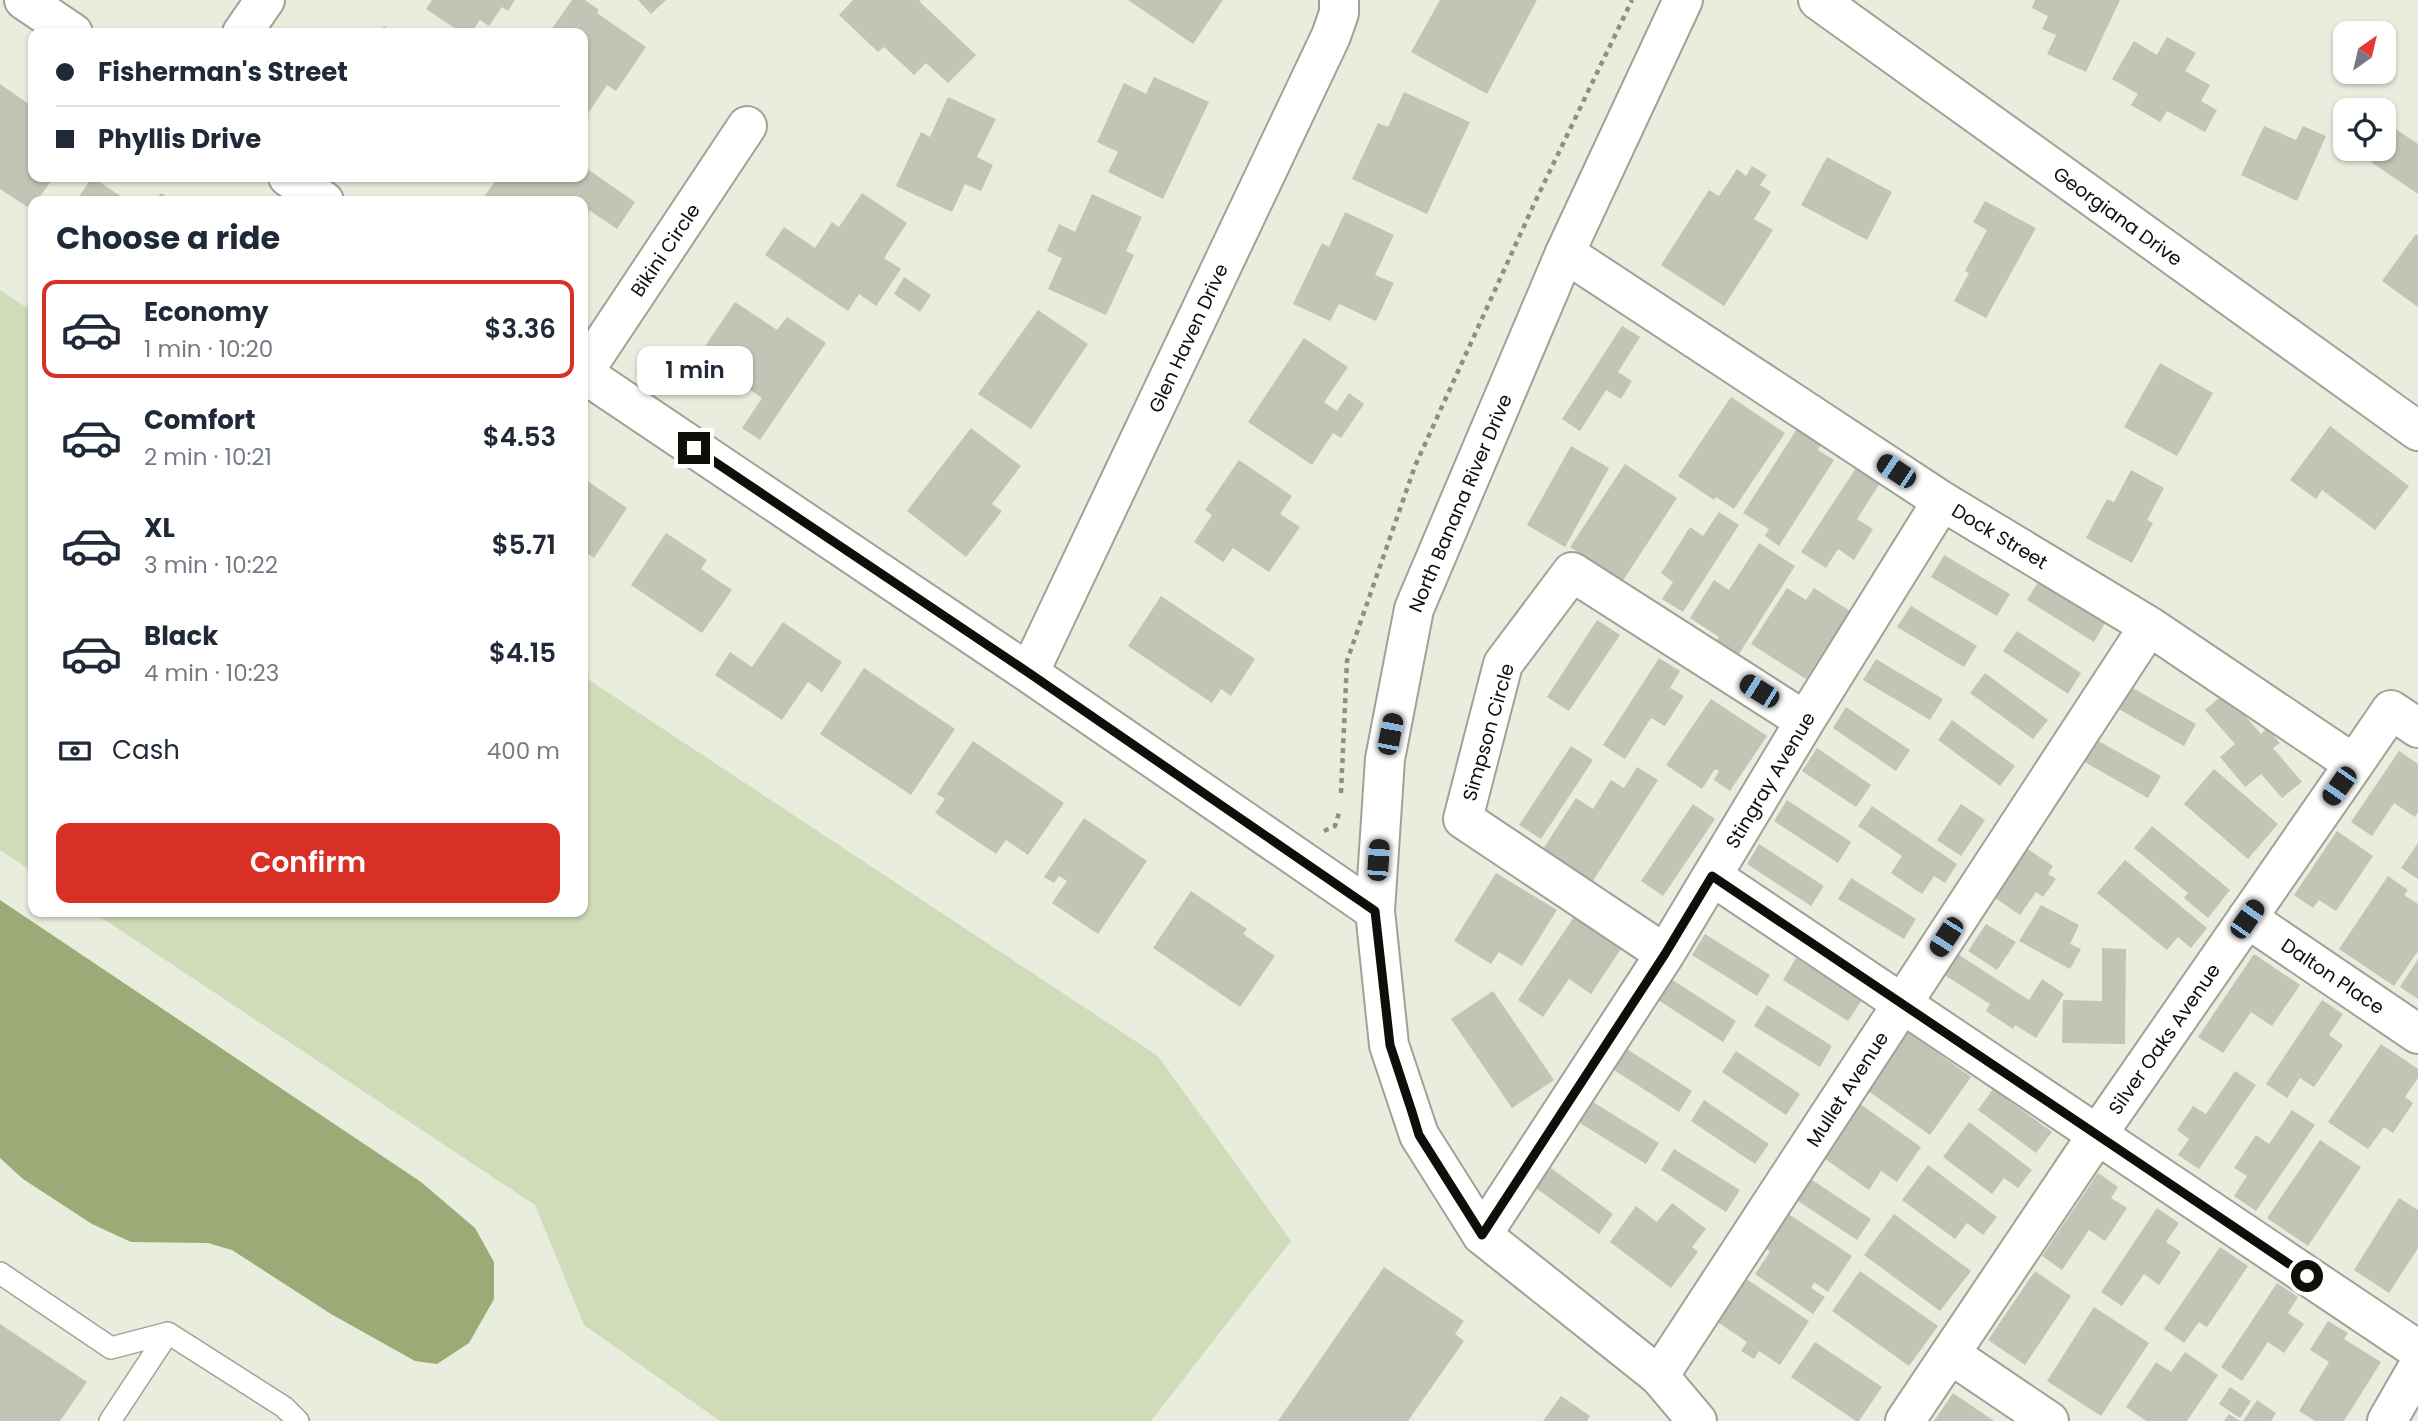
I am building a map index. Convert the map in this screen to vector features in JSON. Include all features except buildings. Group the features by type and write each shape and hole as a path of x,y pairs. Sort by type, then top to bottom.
{"street":[{"path":"24,0 66,28"},
{"path":"246,28 265,0"},
{"name":"Glen Haven Drive","path":"1029,673 1325,48 1339,13 1339,0"},
{"name":"North Banana River Drive","path":"1683,0 1565,253 1414,609 1385,759 1375,911 1390,1045 1410,1109 1419,1135 1482,1235 1659,1376 1697,1421"},
{"name":"Georgiana Drive","path":"1818,0 2418,431"},
{"name":"Bikini Circle","path":"588,365 747,126"},
{"path":"296,182 316,196"},
{"name":"Dock Street","path":"1565,253 1942,501 2150,626 2354,764"},
{"path":"588,376 1029,673 1375,911"},
{"name":"Stingray Avenue","path":"1482,1235 1665,954 1805,721 1942,501"},
{"name":"Simpson Circle","path":"1665,954 1463,819 1503,664 1572,572 1805,721"},
{"name":"Mullet Avenue","path":"1659,1376 2150,626"},
{"path":"2354,764 2392,710 2418,728"},
{"name":"Silver Oaks Avenue","path":"1905,1421 2097,1135 2354,764"},
{"path":"1712,876 2418,1350"},
{"name":"Dalton Place","path":"2247,919 2418,1034"},
{"path":"1950,1354 2049,1421"},
{"path":"2388,1421 2418,1367"}],"lane":[{"path":"0,1273 110,1348 168,1334 286,1416"},
{"path":"110,1421 168,1334"}],"path":[{"path":"1340,796 1347,661 1415,466 1535,202 1632,0"},
{"path":"1315,827 1324,831 1335,825 1340,810"}],"shaded area":[{"path":"0,290 28,309 28,869 0,850"},
{"path":"588,679 1158,1056 1291,1241 1151,1421 720,1421 584,1325 535,1205 101,917 588,917"},
{"path":"0,900 421,1182 475,1228 494,1262 494,1299 469,1343 437,1364 415,1361 331,1314 232,1250 208,1243 131,1242 92,1224 23,1179 0,1158"}],"route":[{"path":"694,448 1029,673 1375,911 1390,1045 1419,1135 1482,1235 1665,954 1712,876 2307,1276"}]}
